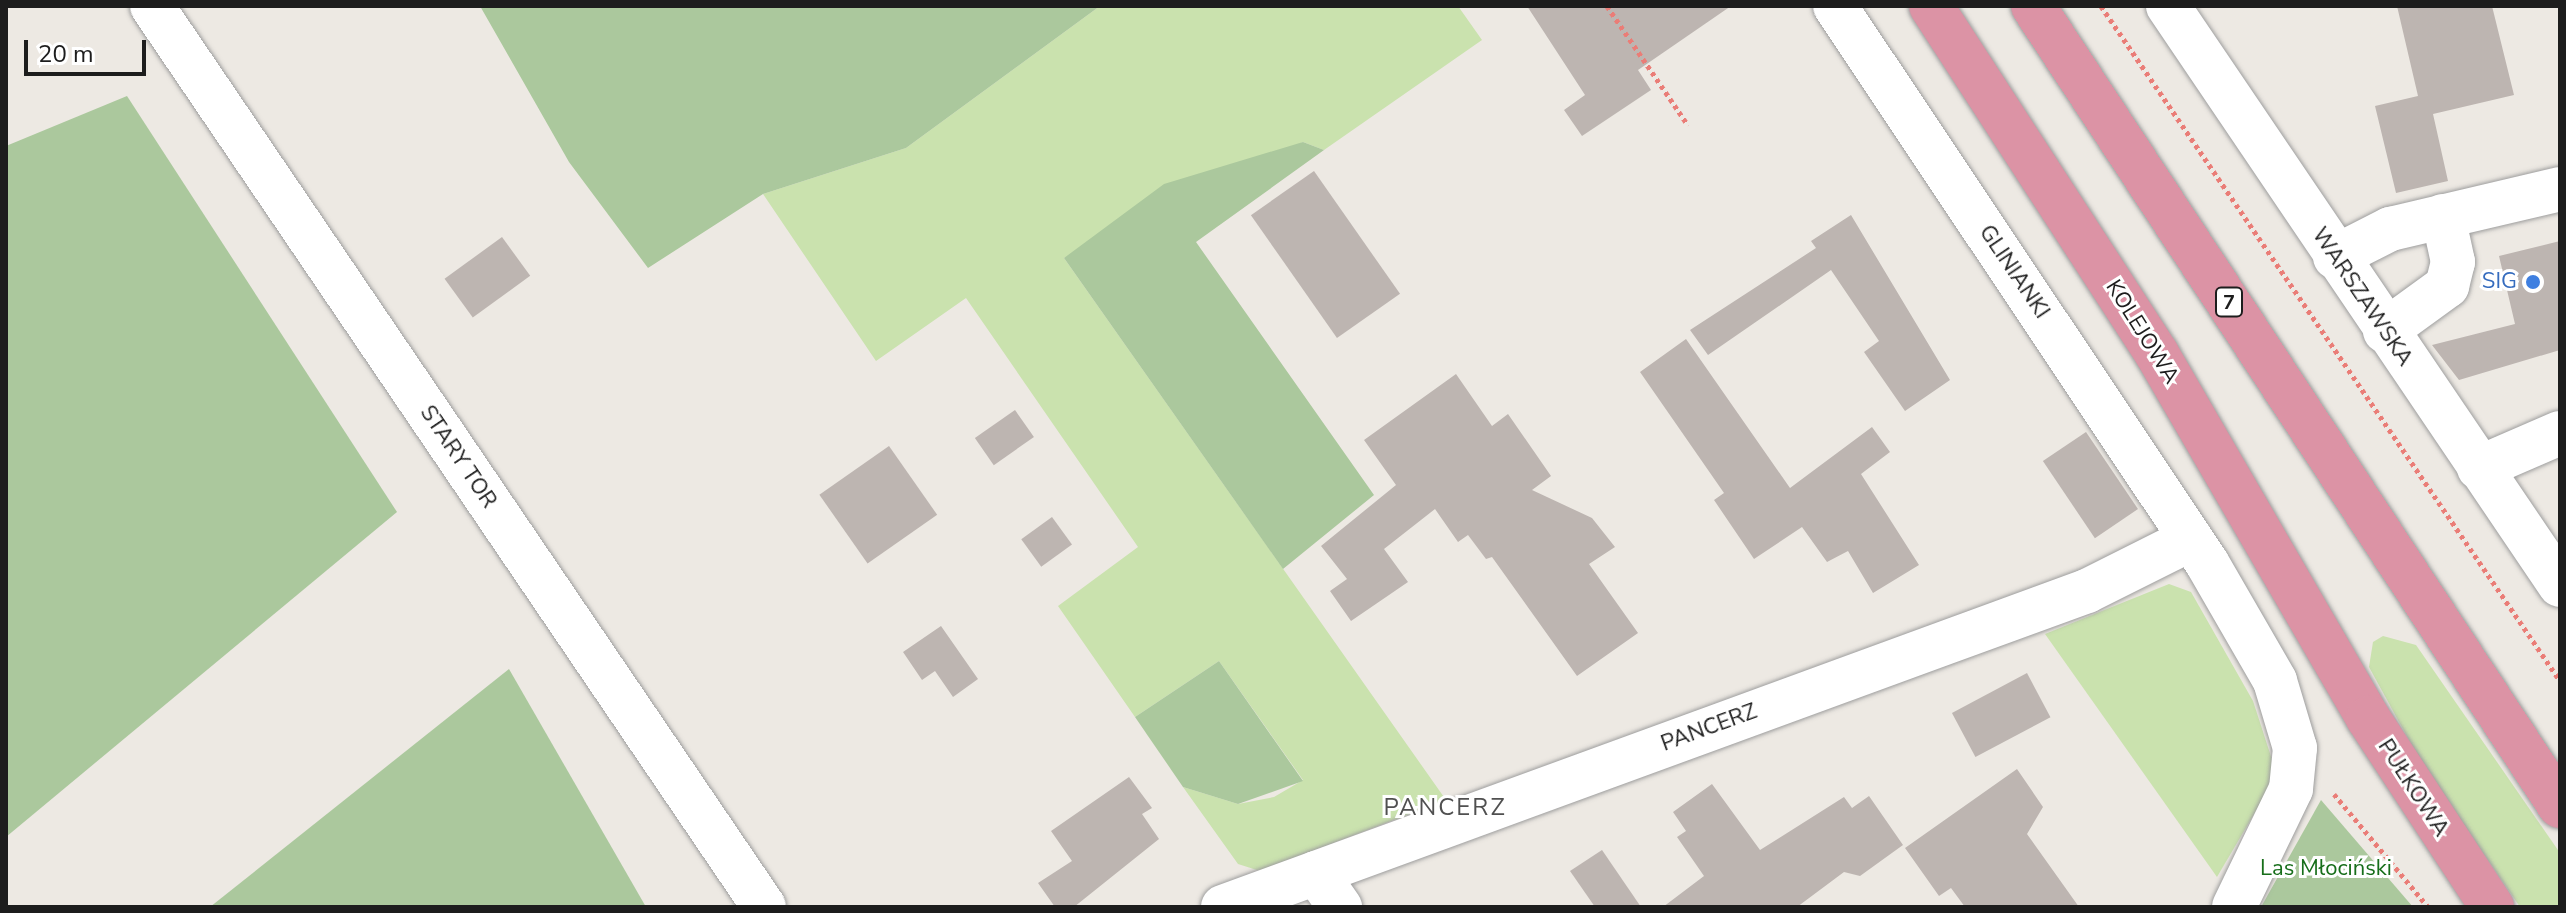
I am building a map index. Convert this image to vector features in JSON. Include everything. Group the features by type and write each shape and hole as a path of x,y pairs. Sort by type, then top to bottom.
{"highway":[{"name":"KOLEJOWA","path":"1931,6 2157,354 2339,667"},
{"name":"7","path":"2033,6 2421,601 2560,806"},
{"name":"PUŁKOWA","path":"2339,667 2492,907"}],"street":[{"name":"STARY TOR","path":"152,6 764,907"},
{"name":"GLINIANKI","path":"1835,6 2191,539 2275,681 2295,748"},
{"name":"WARSZAWSKA","path":"2168,6 2385,331 2560,585"},
{"path":"2335,257 2390,229 2560,189"},
{"path":"2385,331 2447,286 2453,262 2443,216"},
{"path":"2479,468 2560,433"},
{"name":"PANCERZ","path":"1223,907 1328,890 2087,591 2191,539"},
{"path":"2234,907 2284,809 2295,748"}],"path":[{"path":"1607,6 1688,125"},
{"path":"2101,6 2560,681"},
{"path":"2295,748 2313,751 2324,781 2428,907"}],"green space":[{"path":"480,6 1100,6 906,148 763,194 648,268 569,162"},
{"path":"1100,6 1458,6 1482,40 1324,150 1303,142 1064,258 1446,800 1260,871 1238,864 1183,787 1238,804 1274,797 1303,780 1219,661 1135,717 1058,606 1138,547 966,298 876,361 763,194 906,148"},
{"path":"127,96 397,512 6,837 6,146"},
{"path":"1303,142 1324,150 1196,242 1374,495 1283,569 1064,258 1164,184"},
{"path":"2169,584 2191,592 2253,701 2277,775 2217,877 2045,634"},
{"path":"2383,636 2416,645 2560,853 2560,907 2520,907 2421,762 2369,667 2373,642"},
{"path":"1219,661 1303,781 1238,804 1183,787 1135,717"},
{"path":"509,669 646,907 210,907"},
{"name":"Las Młociński","path":"2321,800 2413,907 2261,907"}],"building":[{"path":"1527,6 1731,6 1638,70 1651,90 1582,136 1564,110 1585,95"},
{"path":"2397,6 2492,6 2514,95 2433,114 2448,181 2396,193 2375,106 2418,96"},
{"path":"1314,171 1400,294 1337,338 1251,215"},
{"path":"1851,215 1950,380 1905,411 1864,352 1879,341 1831,270 1708,355 1690,330 1816,248 1811,241"},
{"path":"502,237 530,276 473,318 445,279"},
{"path":"2560,241 2560,350 2459,380 2432,345 2515,324 2499,256"},
{"path":"1686,339 1790,488 1872,427 1890,452 1861,474 1919,565 1873,593 1848,551 1827,562 1802,527 1754,559 1714,500 1724,493 1640,372"},
{"path":"1456,374 1492,426 1508,414 1551,476 1532,490 1592,518 1615,547 1589,564 1638,633 1577,676 1492,557 1486,559 1468,535 1458,542 1435,509 1384,549 1408,582 1351,621 1330,591 1347,579 1321,546 1396,485 1364,440"},
{"path":"1015,410 1034,437 994,465 975,438"},
{"path":"2086,432 2138,509 2095,538 2043,461"},
{"path":"889,446 937,515 868,564 819,495"},
{"path":"1052,517 1072,545 1041,567 1021,539"},
{"path":"941,626 978,679 953,697 935,671 922,680 903,652"},
{"path":"2027,673 2050,717 1975,757 1952,713"},
{"path":"2017,769 2043,807 2027,834 2079,907 1965,907 1951,888 1939,896 1905,848"},
{"path":"1129,777 1152,808 1142,814 1159,839 1074,907 1055,907 1038,883 1072,861 1051,831"},
{"path":"1712,784 1760,850 1844,797 1852,808 1869,796 1903,845 1860,876 1844,872 1797,907 1663,907 1704,876 1677,837 1686,831 1673,812"},
{"path":"1602,850 1641,907 1595,907 1570,871"}],"place":[{"name":"SIG","path":"2533,282"}],"district":[{"name":"PANCERZ","path":"1445,808"}]}
